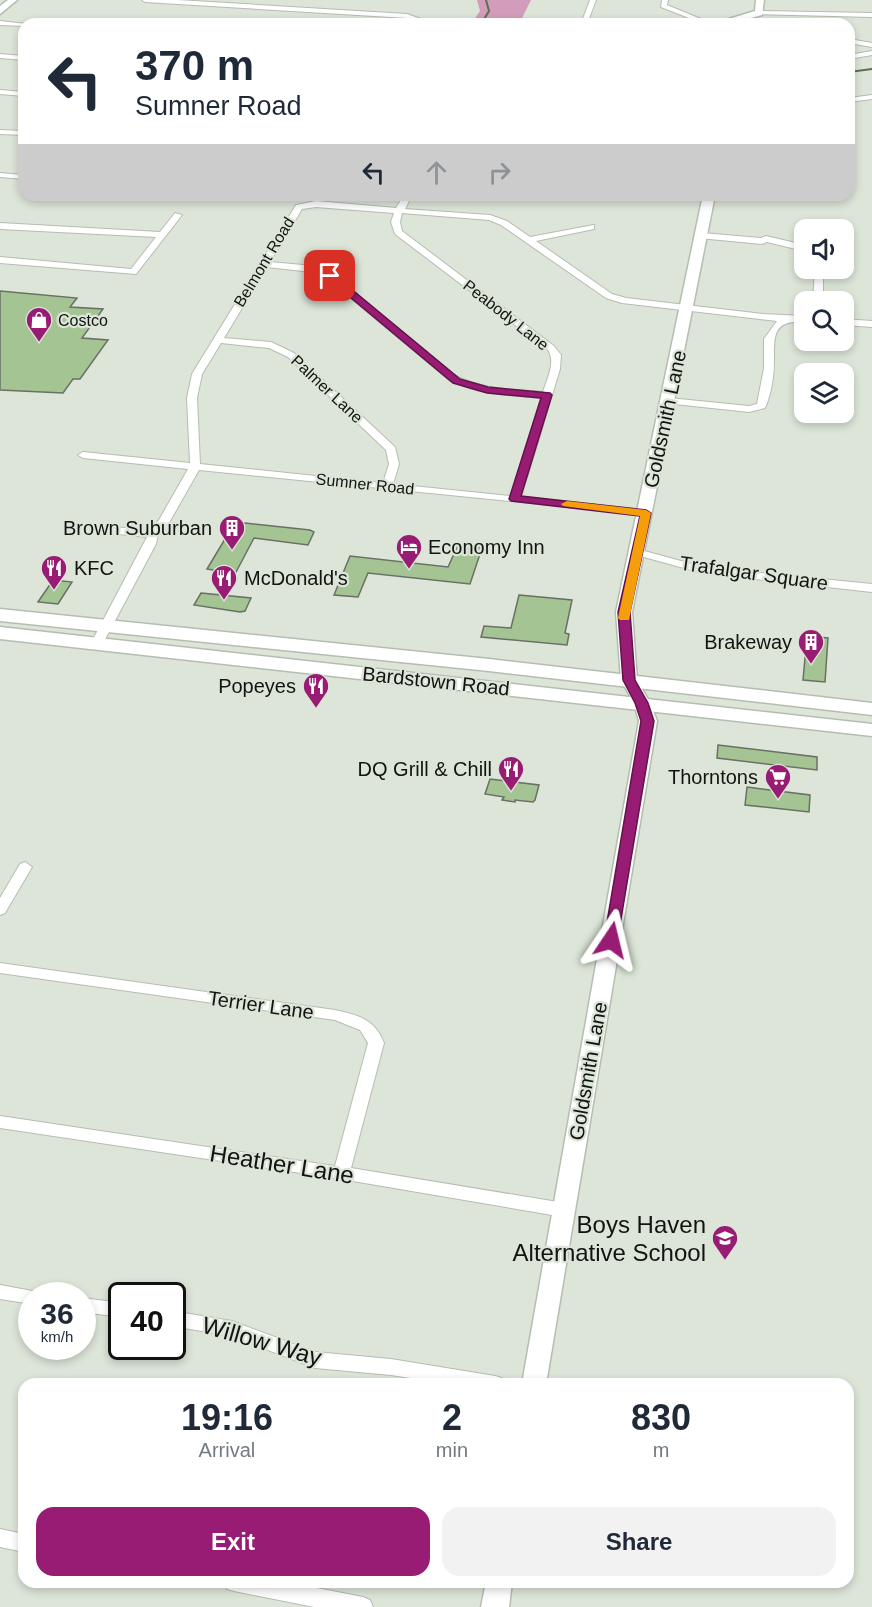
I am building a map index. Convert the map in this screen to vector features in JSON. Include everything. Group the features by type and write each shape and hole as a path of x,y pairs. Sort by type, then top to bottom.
{"main road":[{"name":"Bardstown Road","path":"0,615 629,680 872,709"},
{"name":"Bardstown Road","path":"0,633 872,730"},
{"path":"300,667 315,649"}],"street":[{"path":"0,11 13,0"},
{"path":"145,0 377,18"},
{"path":"586,18 593,0"},
{"path":"665,0 663,6 694,18"},
{"path":"759,13 760,0"},
{"path":"740,18 759,13 872,15"},
{"path":"0,23 18,24"},
{"path":"855,42 872,45"},
{"path":"855,56 872,53"},
{"path":"0,56 18,58"},
{"path":"0,92 18,94"},
{"path":"855,99 872,97"},
{"path":"0,132 18,134"},
{"path":"0,175 18,176"},
{"path":"400,210 405,201"},
{"name":"Goldsmith Lane","path":"535,1378 648,721 642,703 629,680 624,612 688,309 708,201"},
{"name":"Belmont Road","path":"195,466 193,383 262,264 295,211 303,206 316,204 490,218 504,223 615,298 637,304 794,318"},
{"name":"Peabody Lane","path":"400,210 395,224 398,232 554,352 556,362 515,499"},
{"path":"0,260 133,272 178,215"},
{"path":"0,226 44,226 163,235"},
{"path":"529,240 591,226"},
{"path":"702,236 762,241 769,239 794,245"},
{"path":"262,264 314,269 330,276 451,377 463,384 487,390 547,395"},
{"path":"669,401 758,408 762,404 769,358 766,346 768,338 779,323 794,321"},
{"path":"854,323 872,324"},
{"name":"Palmer Lane","path":"217,340 271,345 291,355 391,449 394,464 387,486"},
{"name":"Sumner Road","path":"83,455 646,513"},
{"path":"96,645 150,544 153,534 164,521 195,466"},
{"path":"100,529 153,534"},
{"name":"Trafalgar Square","path":"637,552 702,570 872,588"},
{"path":"0,910 25,867"},
{"name":"Terrier Lane","path":"0,968 334,1015 362,1022 368,1027 376,1043 341,1173"},
{"name":"Heather Lane","path":"0,1122 341,1173 564,1210"},
{"path":"0,1292 18,1295"},
{"name":"Willow Way","path":"186,1321 232,1329 315,1360 391,1367 458,1378"},
{"path":"0,1538 18,1542"},
{"path":"265,1588 363,1607"},
{"path":"495,1607 498,1588"}],"shaded area":[{"path":"477,0 531,0 522,18 475,18 480,11"}],"building":[{"name":"Costco","path":"0,291 77,298 70,307 103,309 82,338 108,340 80,379 73,379 63,393 0,390"},
{"name":"Brown Suburban","path":"245,523 314,532 308,545 254,538 235,574 207,569 234,524"},
{"name":"Economy Inn","path":"459,543 480,545 479,548 482,548 470,584 368,573 358,597 334,595 350,556 448,567"},
{"name":"KFC","path":"53,580 72,582 58,604 38,602"},
{"name":"McDonald's","path":"201,593 251,598 245,611 240,612 194,605"},
{"path":"519,595 572,600 565,633 569,634 567,645 481,637 484,626 511,628"},
{"name":"Brakeway","path":"807,636 828,638 825,682 803,680"},
{"name":"Thorntons","path":"718,745 817,757 817,770 717,758"},
{"name":"DQ Grill & Chill","path":"490,779 539,785 535,800 533,802 515,800 515,802 502,800 504,797 485,794"},
{"name":"Thorntons","path":"747,787 810,795 809,812 745,805"}],"waterway":[{"path":"485,18 489,11 486,0"},
{"path":"855,71 872,69"}],"slow traffic":[{"path":"567,504 646,513 624,618"}],"place":[{"name":"Costco","path":"39,343"},
{"name":"Brown Suburban","path":"232,551"},
{"name":"Economy Inn","path":"409,570"},
{"name":"KFC","path":"54,591"},
{"name":"McDonald's","path":"224,601"},
{"name":"Brakeway","path":"811,665"},
{"name":"Popeyes","path":"316,709"},
{"name":"DQ Grill & Chill","path":"511,792"},
{"name":"Thorntons","path":"778,800"},
{"name":"Boys Haven Alternative School","path":"725,1261"}],"route":[{"path":"330,276 457,381 470,387 487,390 547,395 515,499 646,513 624,612 629,680 642,703 648,721 611,940"}]}
